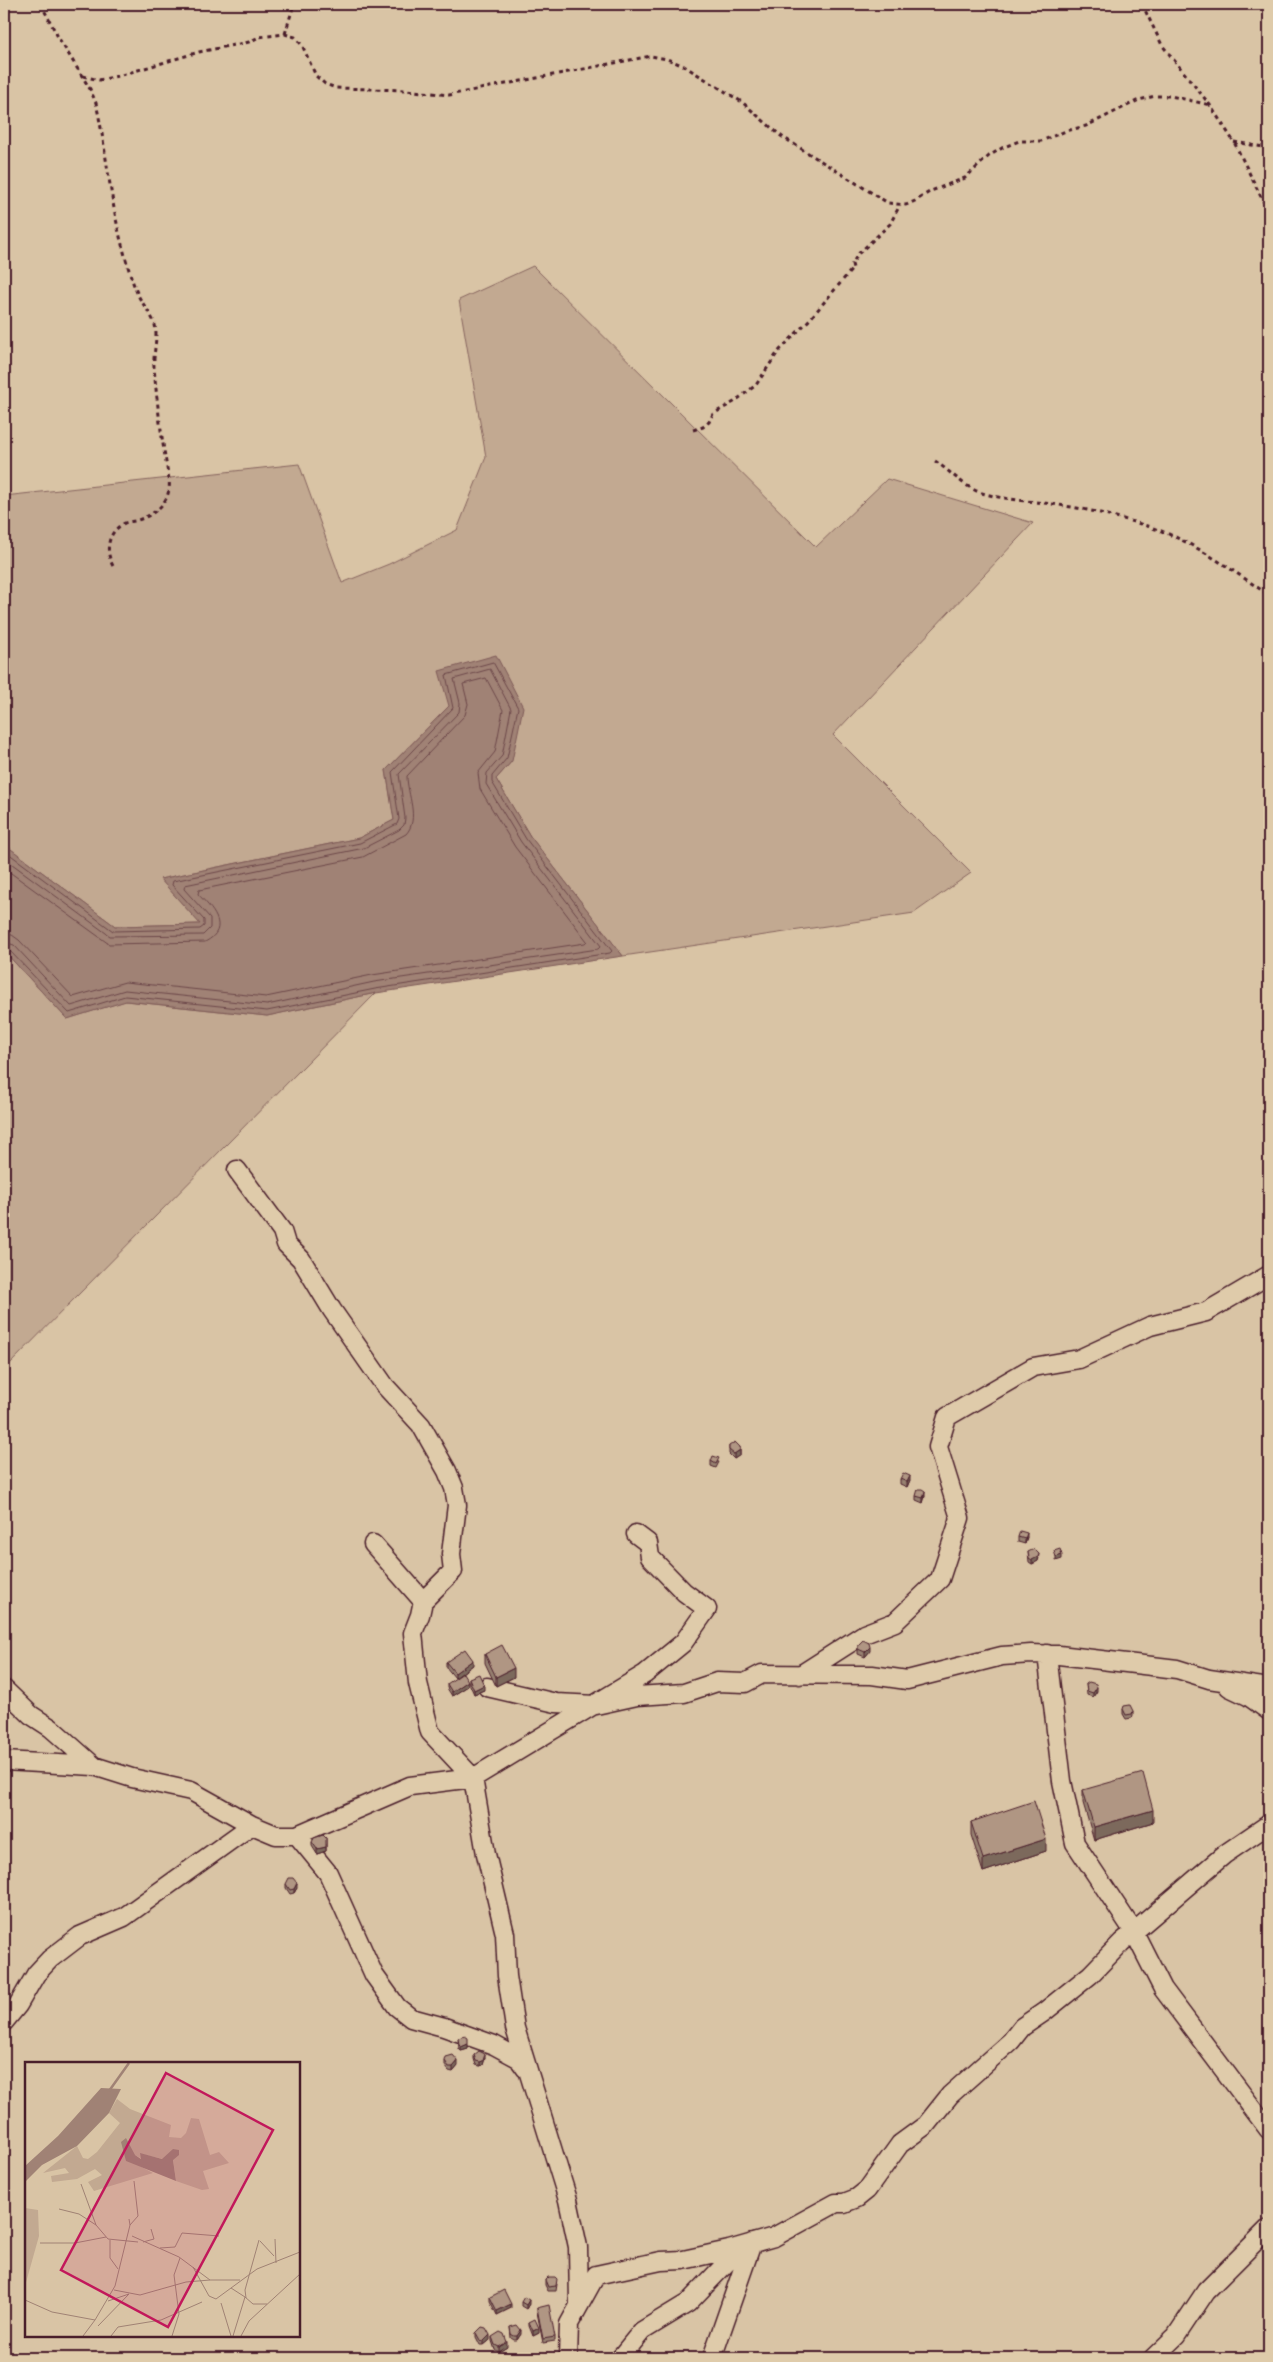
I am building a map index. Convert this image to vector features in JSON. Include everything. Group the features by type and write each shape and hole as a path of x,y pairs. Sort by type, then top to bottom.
{"street":[{"path":"237,1170 282,1231 286,1244 301,1259 332,1310 385,1386 421,1425 447,1471 454,1488 457,1505 451,1554 453,1571 423,1601 413,1633 418,1683 430,1732 473,1778 486,1854 505,1934 507,1976 515,2028 532,2078 568,2200 578,2247 579,2304"},
{"path":"800,1675 864,1634 895,1622 940,1579 960,1518 938,1447 947,1418 1033,1367 1079,1359 1150,1326 1206,1312 1269,1275"},
{"path":"4,1761 94,1766 132,1778 191,1791 252,1825 276,1835 297,1835 410,1786 473,1778 645,1674 683,1643 707,1609 684,1592 650,1557 648,1543 636,1534"},
{"path":"372,1544 423,1601"},
{"path":"1047,1654 1062,1781 1074,1843 1134,1932 1163,1989 1269,2130"},
{"path":"488,1687 556,1703 596,1705 637,1696 684,1693 717,1682 745,1683 762,1674 872,1675 907,1680 1002,1656 1047,1654 1177,1669 1209,1678 1269,1688"},
{"path":"1209,1678 1248,1696 1269,1711"},
{"path":"4,1689 31,1715 52,1728 94,1766"},
{"path":"568,2358 569,2324 596,2275 662,2261 683,2260 774,2237 823,2210 857,2198 867,2190 900,2144 926,2125 931,2117 968,2077 1011,2041 1022,2027 1044,2012 1090,1974 1134,1932 1225,1854 1269,1824"},
{"path":"4,2022 18,2005 36,1974 50,1959 80,1936 124,1917 252,1825"},
{"path":"297,1835 328,1873 374,1975 397,2007 412,2018 494,2045 518,2058 532,2078"},
{"path":"1153,2358 1176,2336 1206,2291 1269,2228"},
{"path":"620,2358 642,2331 688,2302 738,2252 752,2243"},
{"path":"712,2358 752,2243"}],"path":[{"path":"41,4 83,76 97,110 111,194 124,254 138,294 155,323 154,364 161,438 169,483 164,504 154,513 137,521 124,523 113,532 108,543 108,556 113,566"},
{"path":"285,34 294,4"},
{"path":"1142,4 1162,45 1210,105 1234,142 1269,213"},
{"path":"83,76 99,80 199,52 248,42 259,37 285,34 295,37 302,45 316,76 325,84 336,88 406,90 428,94 449,95 651,56 667,59 684,66 742,102 781,136 888,203 900,205 915,201 931,191 965,178 989,156 1002,148 1019,141 1041,141 1066,131 1086,126 1139,100 1156,96 1171,96 1210,105"},
{"path":"1234,142 1269,148"},
{"path":"693,430 703,427 709,422 713,414 756,385 778,352 840,286 853,268 852,264 858,254 890,224 900,205"},
{"path":"935,461 962,482 981,492 1066,506 1146,526 1174,536 1226,564 1269,595"}],"shaded area":[{"path":"533,266 816,547 887,479 1033,523 833,735 971,873 914,913 623,956 530,836 496,779 512,761 449,706 386,770 394,820 359,838 160,879 201,924 115,926 4,844 4,496 299,464 342,583 389,564 457,530 486,457 459,300"},
{"path":"4,951 67,1019 125,1001 267,1016 376,993 4,1370"}],"water":[{"path":"496,655 523,707 512,761 496,779 530,836 623,956 376,993 267,1016 126,1001 67,1019 4,951 4,844 115,926 200,924 160,879 359,838 394,820 386,770 449,706 439,671"}],"building":[{"path":"735,1442 740,1447 740,1450 734,1454 729,1450 729,1446"},
{"path":"713,1456 719,1458 716,1464 711,1461"},
{"path":"903,1473 910,1476 907,1482 900,1479"},
{"path":"918,1489 925,1491 923,1498 916,1496"},
{"path":"1020,1531 1027,1533 1025,1539 1018,1537"},
{"path":"1034,1549 1039,1554 1038,1557 1032,1560 1029,1558 1028,1552"},
{"path":"1060,1549 1062,1555 1056,1557 1054,1551"},
{"path":"863,1640 869,1643 870,1647 865,1652 858,1649 858,1645"},
{"path":"502,1645 514,1668 496,1677 485,1654"},
{"path":"465,1649 473,1660 455,1673 446,1662"},
{"path":"463,1673 468,1681 452,1692 447,1684"},
{"path":"479,1674 484,1685 474,1690 469,1678"},
{"path":"1089,1682 1096,1684 1097,1687 1093,1693 1087,1691 1086,1684"},
{"path":"1130,1705 1133,1711 1132,1714 1126,1715 1123,1709 1124,1706"},
{"path":"1143,1773 1153,1810 1094,1827 1083,1790"},
{"path":"1034,1801 1046,1839 983,1859 971,1822"},
{"path":"323,1835 326,1838 326,1847 317,1849 312,1842 314,1838"},
{"path":"289,1878 293,1878 297,1883 294,1889 290,1890 286,1884"},
{"path":"465,2036 468,2038 468,2044 461,2047 458,2038"},
{"path":"479,2051 485,2054 483,2061 480,2062 476,2061 474,2055"},
{"path":"453,2055 458,2061 453,2067 449,2067 445,2061 446,2057"},
{"path":"548,2277 555,2277 557,2279 556,2286 548,2287 545,2280"},
{"path":"504,2290 511,2304 497,2311 490,2297"},
{"path":"524,2297 529,2300 526,2305 521,2302"},
{"path":"549,2305 555,2337 543,2339 537,2308"},
{"path":"535,2319 539,2328 533,2331 529,2322"},
{"path":"517,2325 521,2330 517,2336 514,2336 511,2334 510,2327"},
{"path":"482,2327 486,2328 490,2335 484,2341 480,2340 476,2333"},
{"path":"500,2332 504,2334 507,2342 499,2347 495,2345 492,2337"}]}
